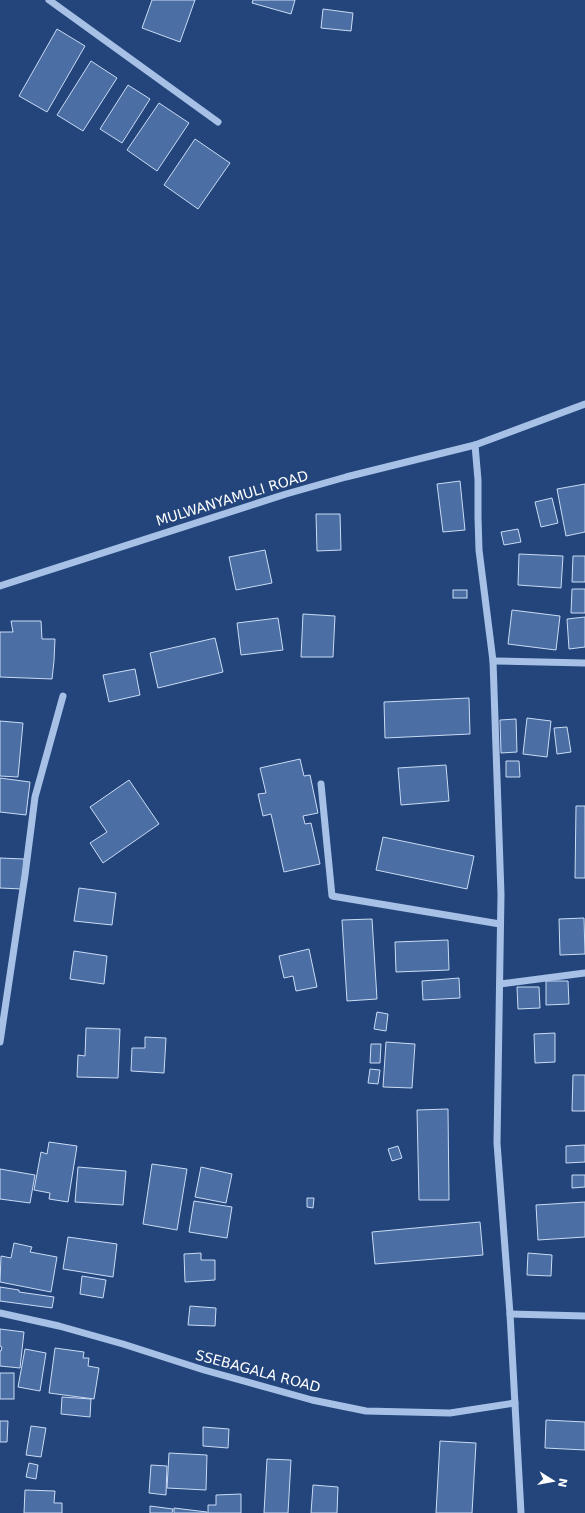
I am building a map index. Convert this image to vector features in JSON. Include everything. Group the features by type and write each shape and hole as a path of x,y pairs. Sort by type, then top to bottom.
{"street":[{"path":"48,0 218,122"},
{"name":"MULWANYAMULI ROAD","path":"0,586 286,494 346,477 475,445 585,404"},
{"path":"475,445 478,480 480,550 493,661 500,924 497,1143 510,1314 521,1513"},
{"path":"493,661 585,663"},
{"path":"0,1042 26,875 36,797 63,696"},
{"path":"321,784 332,896 500,924"},
{"path":"500,984 585,973"},
{"name":"SSEBAGALA ROAD","path":"0,1313 59,1326 124,1344 204,1370 312,1400 366,1411 450,1413 515,1403"},
{"path":"510,1314 585,1316"}],"building":[{"path":"152,0 195,0 180,42 142,28"},
{"path":"253,0 295,0 291,14 252,3"},
{"path":"323,9 353,13 351,31 321,28"},
{"path":"57,29 85,46 47,112 19,96"},
{"path":"91,61 117,78 83,131 57,115"},
{"path":"128,85 150,99 122,143 100,129"},
{"path":"159,103 189,123 157,171 127,150"},
{"path":"195,139 230,163 198,209 164,185"},
{"path":"460,481 465,530 443,532 437,484"},
{"path":"585,484 585,532 566,536 557,489"},
{"path":"552,498 558,523 541,527 535,502"},
{"path":"316,514 340,514 341,550 317,551"},
{"path":"518,529 521,542 504,545 501,532"},
{"path":"265,550 272,583 236,590 229,557"},
{"path":"519,554 563,556 561,588 518,585"},
{"path":"573,556 585,556 585,582 572,582"},
{"path":"572,589 585,589 585,613 571,613"},
{"path":"453,590 467,590 467,598 453,598"},
{"path":"512,610 560,616 556,650 508,644"},
{"path":"303,614 335,616 333,657 301,657"},
{"path":"585,617 585,647 569,649 567,619"},
{"path":"278,618 283,650 241,655 237,623"},
{"path":"11,621 41,621 42,639 55,639 52,679 0,677 0,632 13,632"},
{"path":"215,638 223,672 158,688 150,653"},
{"path":"135,669 140,695 109,702 103,675"},
{"path":"469,698 470,734 385,738 384,702"},
{"path":"527,718 551,721 547,757 523,754"},
{"path":"516,719 517,752 501,753 500,720"},
{"path":"0,721 23,723 18,777 0,776"},
{"path":"567,727 571,752 557,754 554,728"},
{"path":"300,759 304,776 310,775 318,813 303,816 305,824 311,823 320,864 284,872 271,814 263,816 258,794 266,793 260,768"},
{"path":"506,761 519,761 520,777 506,777"},
{"path":"446,765 449,801 401,805 398,768"},
{"path":"0,778 30,782 26,815 0,812"},
{"path":"129,780 159,824 103,863 90,843 107,832 90,807"},
{"path":"576,806 585,806 585,878 575,878"},
{"path":"383,837 474,856 467,889 376,870"},
{"path":"0,858 24,859 22,889 0,888"},
{"path":"79,888 116,893 112,925 74,921"},
{"path":"584,918 585,954 560,955 559,919"},
{"path":"372,919 377,999 347,1001 342,920"},
{"path":"448,940 449,970 396,972 395,942"},
{"path":"309,949 317,987 296,991 293,976 284,978 279,956"},
{"path":"74,951 107,956 104,984 70,979"},
{"path":"459,978 460,998 423,1000 422,981"},
{"path":"546,981 568,981 569,1004 546,1005"},
{"path":"517,987 539,987 540,1008 518,1009"},
{"path":"377,1012 388,1014 386,1031 374,1029"},
{"path":"86,1028 120,1029 118,1078 77,1077 78,1055 85,1056"},
{"path":"555,1033 555,1062 535,1063 534,1034"},
{"path":"145,1037 166,1038 164,1073 131,1071 132,1048 145,1048"},
{"path":"386,1042 415,1044 412,1088 383,1087"},
{"path":"371,1044 381,1044 380,1063 370,1063"},
{"path":"370,1069 380,1070 378,1084 368,1083"},
{"path":"573,1075 585,1075 585,1111 572,1111"},
{"path":"448,1109 449,1200 419,1200 417,1110"},
{"path":"49,1142 77,1146 68,1202 49,1199 50,1193 34,1190 41,1152 47,1154"},
{"path":"585,1145 585,1162 566,1163 566,1146"},
{"path":"398,1146 402,1158 392,1161 388,1149"},
{"path":"152,1164 187,1169 177,1230 143,1224"},
{"path":"78,1167 126,1171 123,1205 75,1202"},
{"path":"201,1167 232,1174 226,1203 195,1197"},
{"path":"0,1169 35,1175 30,1203 0,1199"},
{"path":"572,1175 585,1175 585,1187 572,1188"},
{"path":"307,1198 314,1198 313,1208 307,1207"},
{"path":"194,1201 232,1207 227,1238 189,1232"},
{"path":"585,1202 585,1237 538,1240 536,1205"},
{"path":"480,1222 483,1255 375,1264 372,1232"},
{"path":"68,1237 117,1244 113,1277 63,1269"},
{"path":"14,1243 32,1247 30,1252 57,1257 51,1292 0,1282 1,1256 11,1258"},
{"path":"201,1253 201,1260 215,1260 215,1280 185,1282 184,1254"},
{"path":"528,1253 552,1255 551,1276 527,1275"},
{"path":"82,1276 106,1280 103,1298 80,1294"},
{"path":"0,1287 19,1290 19,1292 54,1297 52,1308 0,1301"},
{"path":"190,1306 216,1308 215,1326 188,1325"},
{"path":"0,1329 24,1332 20,1368 0,1366 0,1351 2,1347 0,1346"},
{"path":"55,1348 84,1352 83,1358 89,1358 88,1366 99,1368 94,1399 49,1393"},
{"path":"25,1349 46,1353 40,1391 18,1387"},
{"path":"0,1373 14,1373 14,1399 0,1399"},
{"path":"62,1397 91,1399 90,1417 61,1414"},
{"path":"546,1420 585,1422 585,1450 545,1448"},
{"path":"0,1421 8,1421 7,1442 0,1442"},
{"path":"31,1426 46,1428 41,1457 26,1455"},
{"path":"203,1427 229,1429 228,1448 203,1446"},
{"path":"440,1441 476,1443 472,1513 436,1513"},
{"path":"169,1453 207,1455 206,1490 167,1488"},
{"path":"267,1459 291,1460 288,1513 264,1513"},
{"path":"29,1463 38,1465 36,1479 26,1477"},
{"path":"151,1465 167,1466 166,1495 149,1493"},
{"path":"313,1485 338,1487 337,1513 311,1513"},
{"path":"25,1490 55,1491 54,1503 62,1503 62,1513 24,1513"},
{"path":"241,1494 241,1513 208,1513 208,1505 216,1505 216,1495"},
{"path":"150,1506 173,1509 172,1513 150,1513"},
{"path":"174,1508 207,1512 207,1513 174,1513"}]}
